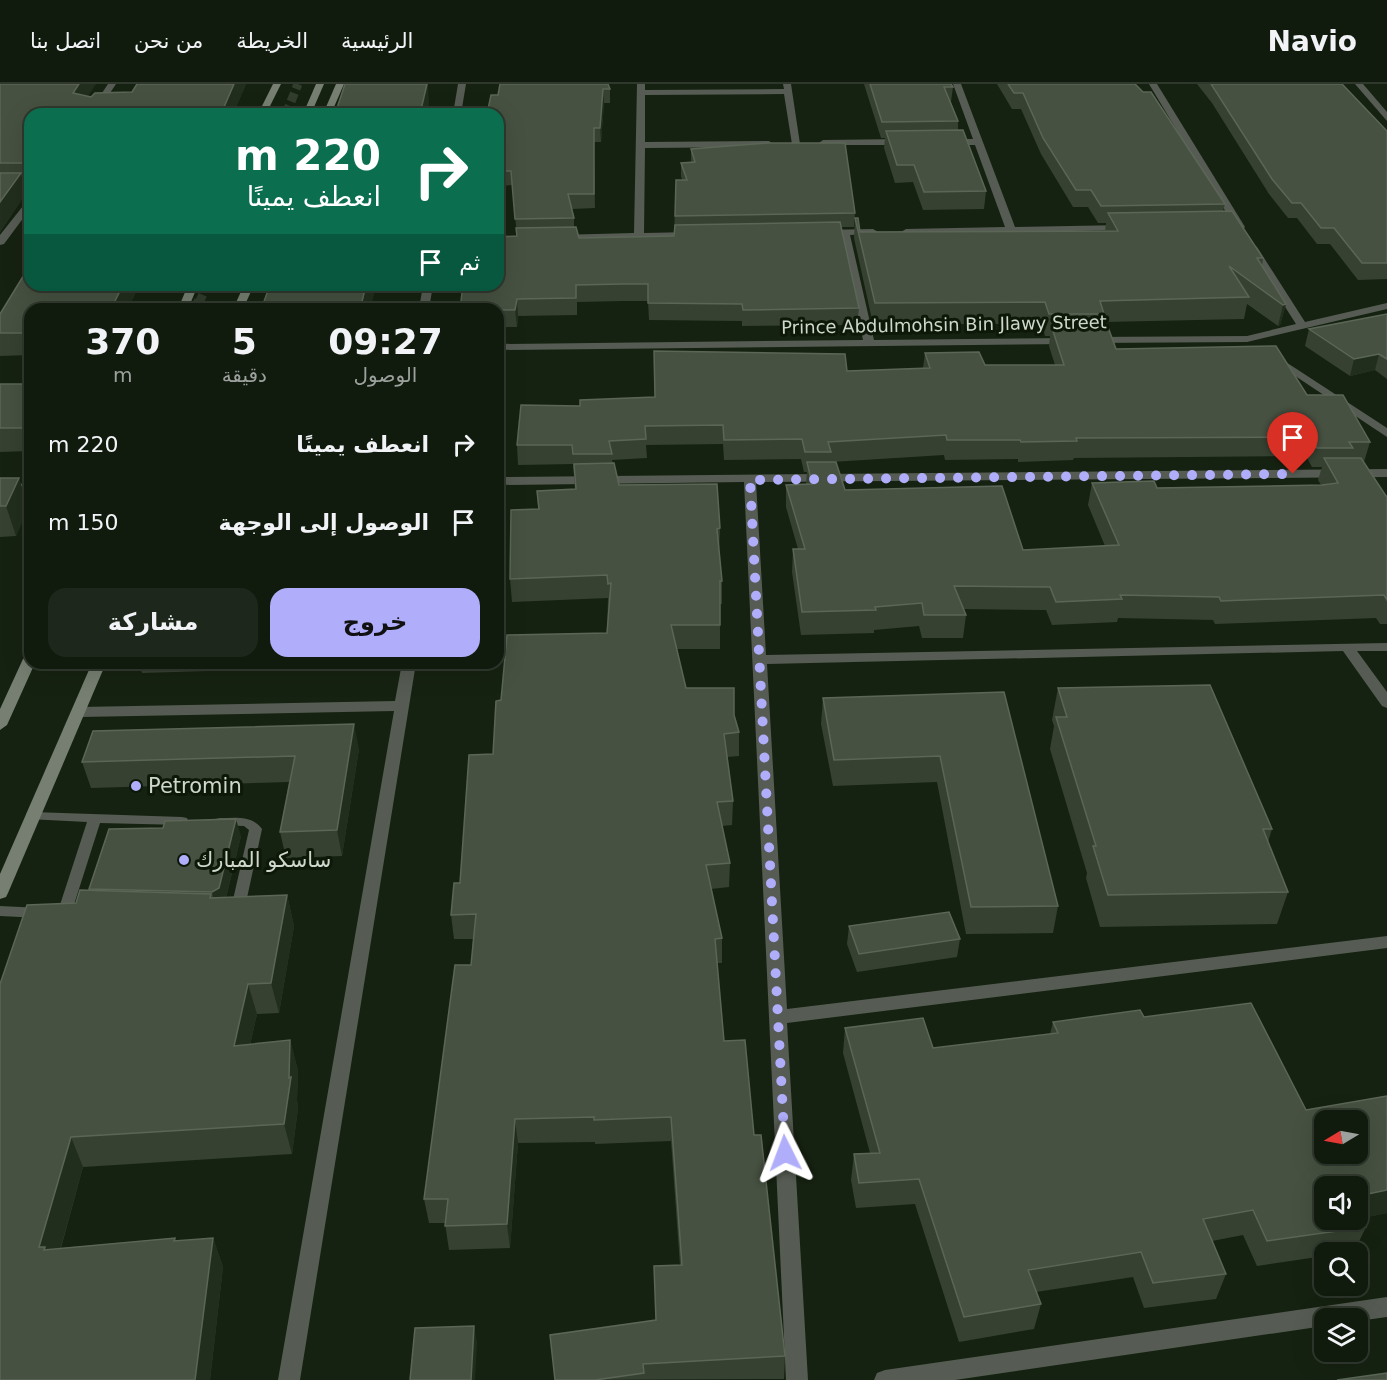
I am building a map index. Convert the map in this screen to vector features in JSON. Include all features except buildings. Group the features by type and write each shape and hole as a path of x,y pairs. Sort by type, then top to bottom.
{"street":[{"path":"96,108 112,84"},
{"path":"265,108 277,84"},
{"path":"310,108 320,84"},
{"path":"330,108 340,84"},
{"path":"458,108 462,84"},
{"path":"957,84 1011,230"},
{"path":"1153,84 1302,326"},
{"path":"1359,84 1387,118"},
{"path":"639,236 641,89 787,88 796,144"},
{"path":"640,146 909,142"},
{"path":"932,142 977,142"},
{"path":"0,188 24,188"},
{"path":"0,242 24,211"},
{"path":"1228,227 1239,226"},
{"path":"893,232 1136,228"},
{"path":"811,233 881,232"},
{"path":"845,233 869,343"},
{"path":"545,238 708,235"},
{"name":"Prince Abdulmohsin Bin Jlawy Street","path":"504,346 1247,339 1387,306"},
{"path":"1247,339 1387,433"},
{"path":"504,481 1387,473"},
{"path":"750,480 797,1380"},
{"path":"0,487 24,488"},
{"path":"759,660 1387,646"},
{"path":"1347,647 1387,703"},
{"path":"0,725 25,669"},
{"path":"0,893 97,669"},
{"path":"289,1380 408,669"},
{"path":"80,712 402,706"},
{"path":"778,1017 1387,942"},
{"path":"885,1380 1387,1307"}],"lane":[{"path":"32,816 247,822 256,829 238,907 219,917"},
{"path":"0,911 70,914 95,818"}],"tunnel":[{"path":"288,108 298,84"},
{"path":"199,303 204,291"}],"place":[{"name":"Petromin","path":"136,786"},
{"name":"ساسكو المبارك","path":"184,860"}],"route":[{"path":"785,1153 750,480 1293,474"}]}
